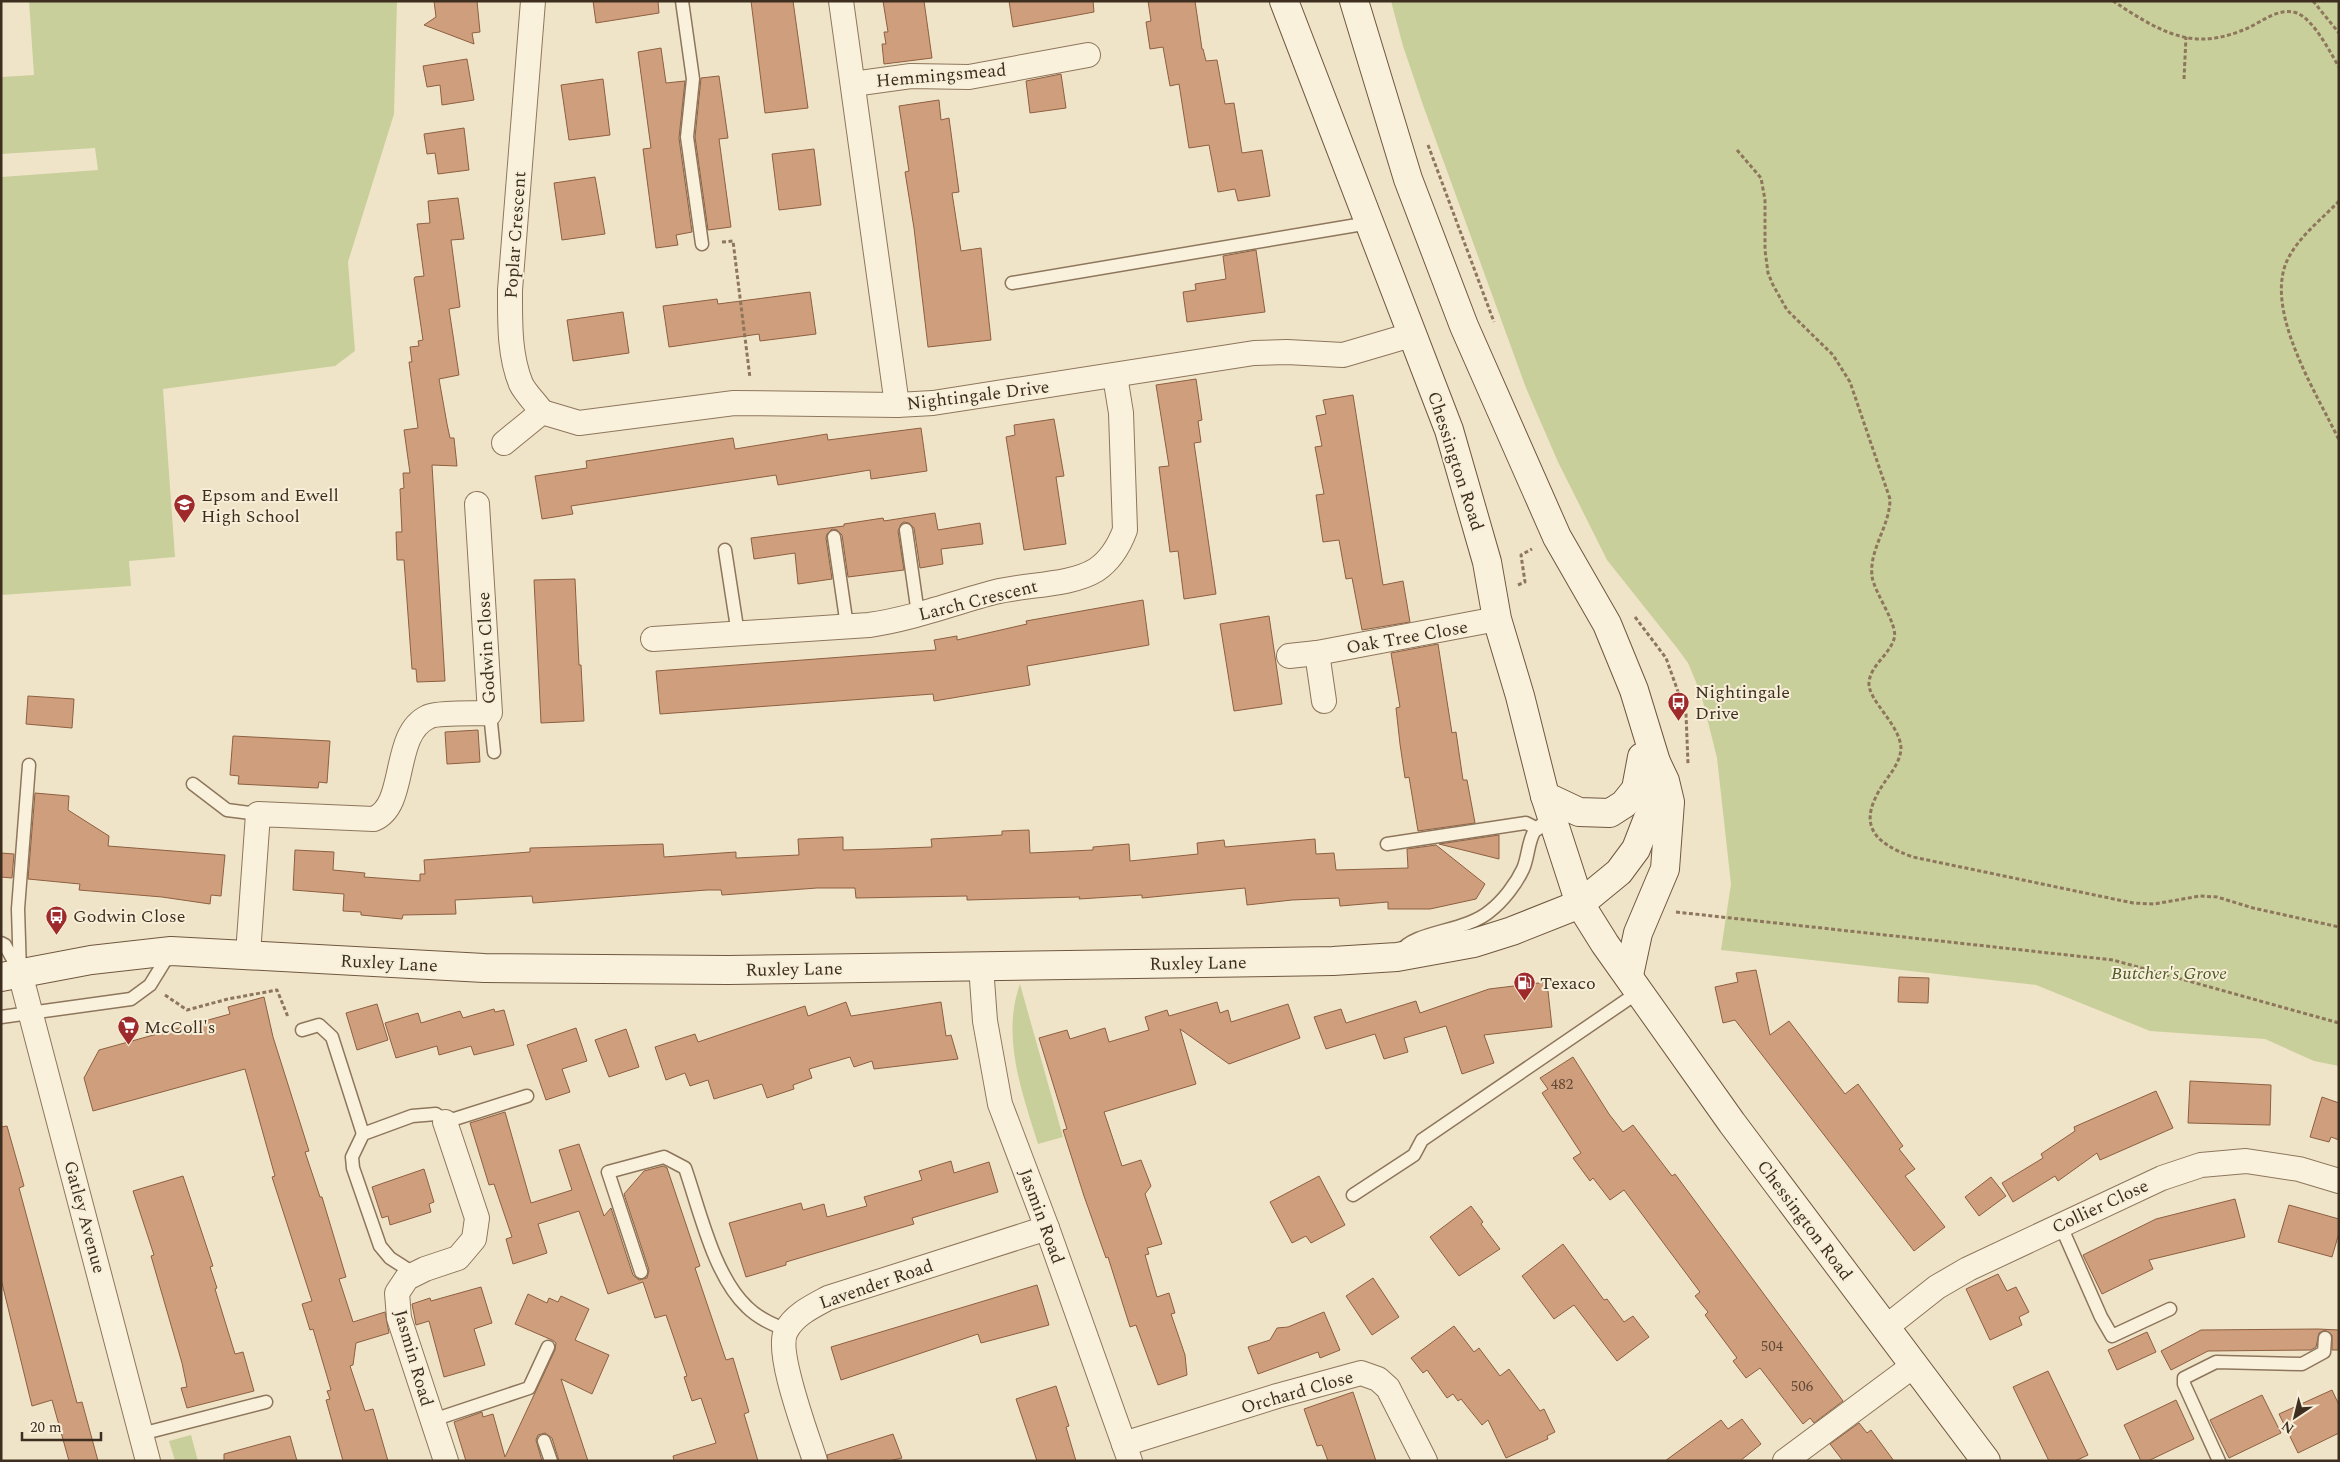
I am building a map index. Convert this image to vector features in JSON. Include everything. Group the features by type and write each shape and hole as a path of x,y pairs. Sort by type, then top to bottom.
{"main road":[{"name":"Chessington Road","path":"1284,1 1449,430 1487,562 1497,619 1520,696 1545,814 1580,904 1727,1116 1884,1328 1986,1461"},
{"path":"1354,1 1408,179 1464,326 1554,530 1606,624 1642,713 1656,762 1665,782 1670,802 1665,869 1638,933 1634,983"},
{"path":"1545,814 1610,813 1624,804 1636,789 1642,754 1642,713"},
{"path":"1580,904 1619,872 1636,848 1650,813 1656,762"},
{"name":"Ruxley Lane","path":"11,975 91,960 171,952 248,954 484,968 728,970 1333,961 1397,957 1474,943 1512,931 1580,904"}],"street":[{"name":"Poplar Crescent","path":"533,1 510,290 510,315 512,345 522,385 542,412"},
{"path":"842,1 897,405"},
{"name":"Hemmingsmead","path":"853,84 911,76 969,76 1088,55"},
{"name":"Nightingale Drive","path":"542,412 578,423 734,403 897,405 933,403 1254,354 1287,352 1343,355 1411,335"},
{"name":"Larch Crescent","path":"653,639 895,621 997,592 1083,576 1097,569 1110,558 1120,544 1125,530 1121,413 1115,376"},
{"path":"504,443 542,412"},
{"name":"Godwin Close","path":"258,814 374,819 382,816 389,807 407,744 416,725 429,716 490,713 477,504"},
{"name":"Oak Tree Close","path":"1289,656 1316,653 1497,619"},
{"path":"1316,653 1324,701"},
{"path":"248,954 258,814"},
{"name":"Jasmin Road","path":"982,966 985,1021 1000,1104 1047,1228 1127,1452"},
{"name":"Gatley Avenue","path":"11,975 29,1014 79,1191 148,1461"},
{"name":"Jasmin Road","path":"445,1122 478,1218 474,1239 458,1258 424,1269 407,1278 397,1293 399,1318 446,1461"},
{"name":"Collier Close","path":"1884,1328 1937,1287 1968,1269 2060,1224 2162,1178 2201,1165 2246,1161 2299,1170 2339,1181"},
{"name":"Lavender Road","path":"786,1330 805,1310 828,1298 1047,1228"},
{"path":"786,1330 782,1342 785,1362 815,1461"},
{"path":"1785,1461 1913,1366"},
{"name":"Orchard Close","path":"1127,1452 1277,1396 1361,1373 1378,1379 1388,1388 1425,1461"}],"lane":[{"path":"682,1 693,79 687,137 702,244"},
{"path":"1012,283 1369,223"},
{"path":"906,530 918,614"},
{"path":"834,537 847,626"},
{"path":"725,550 738,634"},
{"path":"490,713 494,752"},
{"path":"11,975 29,765"},
{"path":"193,784 227,810 258,814"},
{"path":"1387,844 1526,822 1545,814"},
{"path":"1397,957 1404,946 1417,938 1471,924 1490,911 1512,887 1523,869 1533,833 1545,814"},
{"path":"1,943 5,945 11,975"},
{"path":"1,1017 131,999 150,985 171,952"},
{"path":"1353,1195 1414,1156 1422,1140 1634,983"},
{"path":"302,1030 318,1025 332,1037 364,1134"},
{"path":"415,1274 390,1258 380,1246 353,1168 352,1157 364,1134 412,1116 427,1113 436,1114 445,1122 527,1096"},
{"path":"641,1272 608,1172 664,1157 685,1168 721,1272 731,1288 747,1307 763,1319 786,1330"},
{"path":"2060,1224 2100,1317 2112,1336 2170,1309"},
{"path":"2219,1461 2184,1384 2184,1378 2216,1362 2302,1364 2324,1352 2325,1338"},
{"path":"432,1420 529,1388 548,1347"},
{"path":"141,1434 266,1402"},
{"path":"544,1441 551,1461"}],"path":[{"path":"2113,1 2142,19 2174,34 2204,39 2225,36 2273,15 2290,12 2299,14 2307,20 2339,67"},
{"path":"2313,1 2339,33"},
{"path":"2184,79 2186,37"},
{"path":"1426,139 1495,324"},
{"path":"1737,150 1761,178 1765,200 1764,250 1773,285 1787,310 1833,356 1846,375 1890,499 1888,516 1874,554 1872,572 1876,590 1894,628 1894,639 1876,666 1869,682 1873,694 1895,728 1901,750 1897,762 1870,809 1870,825 1876,838 1898,852 1913,857 2104,898 2146,904 2210,896 2339,927"},
{"path":"2339,201 2291,253 2281,274 2282,307 2288,334 2339,440"},
{"path":"702,244 733,241 753,403"},
{"path":"1510,587 1525,582 1520,555 1537,546"},
{"path":"1667,912 2113,960 2339,1023"},
{"path":"150,985 187,1010 228,999 278,990 288,1019 302,1030"}],"green space":[{"name":"Epsom and Ewell High School","path":"29,1 397,1 394,114 348,262 355,351 335,366 163,389 175,557 129,561 131,586 1,595 1,177 98,170 95,148 1,154 1,77 34,75"},
{"name":"Butcher's Grove","path":"1391,1 2339,1 2339,1066 2314,1061 2265,1039 2150,1031 2036,985 1721,950 1731,884 1717,758 1701,694 1688,663 1607,560 1558,462 1526,388 1423,105 1403,46"},
{"path":"1020,984 1063,1137 1038,1144 1020,1084 1013,1044 1015,1004"},
{"path":"191,1435 198,1461 175,1461 169,1441"}],"building":[{"path":"434,1 477,1 480,32 472,33 474,44 424,25 436,17"},
{"path":"593,1 658,1 659,13 596,23"},
{"path":"751,1 793,1 808,108 765,113"},
{"path":"883,1 924,1 932,58 884,64 882,44 886,44 884,32 888,32"},
{"path":"1009,1 1093,1 1094,12 1013,27"},
{"path":"1148,1 1195,1 1202,49 1206,61 1217,60 1225,104 1234,103 1242,153 1262,150 1270,196 1238,201 1235,189 1218,192 1209,145 1189,148 1179,84 1170,86 1163,47 1150,49 1146,22 1151,21"},
{"path":"661,48 666,83 685,81 679,138 692,232 676,235 678,245 656,248 643,149 651,148 638,52"},
{"path":"467,59 474,100 442,105 440,85 427,87 423,66"},
{"path":"1061,74 1066,108 1030,113 1026,81"},
{"path":"719,76 728,138 719,139 731,227 708,230 695,137 701,78"},
{"path":"603,79 610,135 569,140 561,85"},
{"path":"939,100 941,120 949,118 959,192 952,193 961,251 981,248 991,340 928,347 914,228 905,172 909,171 899,106"},
{"path":"464,128 469,170 438,174 435,153 427,154 424,134"},
{"path":"814,149 821,205 779,210 772,154"},
{"path":"595,177 605,234 562,240 554,183"},
{"path":"458,198 464,239 451,240 460,307 449,309 459,375 439,379 450,438 454,438 457,466 432,465 445,681 417,682 416,669 412,669 404,560 397,560 396,532 402,532 400,489 404,488 403,473 410,473 404,430 418,428 409,362 412,362 410,347 419,346 418,341 423,340 414,279 415,277 424,276 417,224 430,223 428,201"},
{"path":"1256,250 1265,312 1187,322 1183,292 1196,290 1195,284 1226,279 1223,256"},
{"path":"810,292 816,334 760,341 759,334 669,347 663,306 717,299 718,304"},
{"path":"623,312 629,353 573,361 567,320"},
{"path":"1196,379 1202,420 1198,421 1201,442 1194,443 1216,594 1184,599 1178,551 1170,552 1159,467 1169,466 1156,385"},
{"path":"1353,395 1383,585 1403,581 1410,622 1362,630 1352,578 1346,579 1339,540 1323,542 1316,495 1324,494 1315,447 1322,446 1316,416 1326,414 1323,400"},
{"path":"1054,419 1064,476 1056,477 1066,544 1024,550 1006,437 1015,435 1014,425"},
{"path":"921,428 927,471 871,479 870,470 778,485 776,475 571,506 573,514 542,519 535,476 587,468 586,461 733,438 735,449 827,434 828,440"},
{"path":"935,513 938,530 980,523 983,544 941,549 943,564 920,568 914,528 909,523 904,522 898,531 904,570 848,577 842,535 837,530 832,529 826,538 832,579 798,584 795,553 754,559 751,538 844,526 844,524 883,518 884,521"},
{"path":"575,579 584,721 541,723 534,580"},
{"path":"1143,600 1149,645 1027,666 1030,685 934,701 933,694 660,714 656,671 936,650 934,640 957,636 957,640 1027,624 1026,621"},
{"path":"1269,616 1282,704 1234,711 1220,624"},
{"path":"1438,644 1452,733 1456,732 1463,780 1467,780 1475,823 1418,831 1409,777 1405,778 1396,708 1400,707 1391,653"},
{"path":"28,696 74,699 72,728 26,724"},
{"path":"478,730 480,762 447,764 445,732"},
{"path":"233,736 330,741 327,783 319,782 318,788 238,784 239,776 230,775"},
{"path":"35,793 69,796 68,810 109,836 108,846 225,855 221,896 211,895 210,904 162,897 79,890 80,884 28,879"},
{"path":"1029,830 1030,853 1093,850 1093,847 1129,844 1130,861 1198,854 1197,843 1224,840 1225,847 1315,839 1316,854 1334,853 1336,870 1408,868 1407,849 1436,845 1485,884 1476,899 1430,909 1388,909 1388,902 1340,906 1339,898 1292,900 1247,905 1245,888 1142,898 1142,895 1079,899 1080,897 967,900 967,896 856,898 855,888 817,888 722,895 721,890 707,890 533,903 532,896 455,900 456,914 403,915 402,919 361,915 361,912 343,911 344,894 293,890 295,850 334,852 333,870 365,873 364,877 420,881 420,874 425,874 424,860 530,852 530,848 663,844 664,857 736,852 736,858 799,855 798,839 843,837 843,850 881,849 932,847 931,839 1002,835 1002,831"},
{"path":"1499,835 1499,859 1439,844"},
{"path":"1,853 14,854 12,878 1,877"},
{"path":"1756,970 1770,1035 1789,1021 1845,1094 1858,1084 1903,1146 1899,1149 1915,1169 1905,1176 1945,1227 1914,1251 1735,1020 1723,1023 1715,987 1738,982 1736,973"},
{"path":"1899,977 1929,978 1928,1003 1898,1002"},
{"path":"1547,982 1552,1027 1484,1035 1494,1063 1462,1074 1446,1026 1404,1038 1408,1052 1384,1059 1375,1034 1326,1049 1314,1017 1341,1009 1346,1023 1416,1001 1420,1013 1489,989"},
{"path":"264,997 273,1037 309,1151 305,1152 320,1197 322,1197 346,1277 339,1279 353,1322 385,1312 389,1333 356,1343 353,1365 350,1366 365,1411 373,1409 388,1461 343,1461 326,1400 330,1399 327,1391 331,1390 313,1329 310,1330 302,1304 312,1301 272,1177 275,1176 245,1069 93,1111 84,1078 99,1050 230,1014 228,1007"},
{"path":"846,1002 851,1016 941,1002 946,1036 951,1035 958,1059 874,1069 872,1061 854,1067 850,1057 809,1069 812,1078 793,1085 794,1089 767,1098 762,1084 714,1099 708,1080 690,1086 685,1073 666,1080 655,1047 695,1034 698,1042 805,1006 808,1016"},
{"path":"1217,1002 1220,1013 1228,1010 1231,1022 1288,1004 1300,1038 1229,1064 1180,1029 1196,1084 1104,1112 1122,1166 1141,1160 1151,1186 1145,1194 1162,1244 1147,1248 1149,1254 1145,1255 1157,1297 1169,1293 1175,1313 1171,1314 1185,1355 1187,1375 1158,1385 1136,1325 1130,1327 1108,1257 1106,1258 1084,1196 1063,1130 1067,1129 1039,1038 1067,1030 1070,1039 1105,1028 1109,1042 1149,1030 1145,1017 1167,1010 1169,1016"},
{"path":"377,1004 388,1040 357,1050 346,1013"},
{"path":"494,1009 495,1012 504,1010 514,1045 474,1055 471,1046 439,1055 437,1046 396,1058 385,1023 418,1013 421,1023 460,1011 463,1018"},
{"path":"576,1028 587,1061 562,1069 570,1092 546,1100 527,1045"},
{"path":"626,1029 639,1067 609,1077 595,1040"},
{"path":"1573,1057 1609,1114 1623,1132 1633,1125 1672,1176 1675,1174 1843,1401 1814,1423 1810,1418 1803,1424 1760,1368 1746,1378 1733,1361 1737,1358 1705,1315 1708,1312 1695,1296 1700,1292 1624,1190 1610,1200 1593,1178 1590,1181 1573,1158 1581,1153 1542,1093 1548,1089 1540,1078"},
{"path":"2190,1081 2271,1085 2270,1125 2188,1123"},
{"path":"2156,1091 2173,1128 2100,1160 2097,1153 2058,1181 2055,1176 2013,1202 2002,1183 2043,1158 2041,1154 2075,1131 2074,1127"},
{"path":"2322,1097 2339,1103 2339,1140 2331,1137 2329,1142 2310,1137"},
{"path":"505,1112 531,1203 572,1190 559,1150 579,1144 604,1216 611,1208 633,1275 639,1280 647,1278 649,1270 624,1194 644,1171 663,1166 667,1168 700,1266 695,1268 726,1360 733,1358 749,1412 744,1414 758,1461 674,1461 673,1456 716,1443 701,1398 692,1401 684,1377 687,1376 666,1315 655,1318 643,1282 608,1294 579,1211 538,1224 547,1253 513,1264 506,1239 512,1237 494,1184 489,1185 470,1123"},
{"path":"7,1126 24,1186 19,1188 77,1403 82,1402 98,1461 69,1461 52,1400 32,1406 1,1279 1,1127"},
{"path":"951,1161 954,1173 989,1162 998,1192 912,1218 914,1224 786,1262 786,1265 746,1277 729,1223 801,1203 803,1210 824,1204 827,1217 867,1206 864,1197 922,1180 919,1171"},
{"path":"424,1169 434,1202 429,1204 431,1212 390,1225 388,1216 382,1218 372,1187"},
{"path":"183,1176 213,1266 210,1267 217,1288 215,1289 235,1354 243,1352 254,1391 187,1408 181,1388 187,1387 182,1363 151,1256 154,1255 133,1191"},
{"path":"1319,1176 1345,1225 1311,1243 1306,1236 1292,1243 1270,1202"},
{"path":"1991,1177 2006,1196 1979,1216 1965,1197"},
{"path":"2235,1199 2245,1237 2149,1260 2153,1269 2102,1294 2083,1255 2156,1219"},
{"path":"2289,1205 2339,1219 2339,1233 2332,1257 2278,1242"},
{"path":"1471,1206 1483,1222 1481,1224 1500,1249 1459,1276 1430,1237"},
{"path":"1563,1244 1604,1300 1607,1299 1624,1322 1633,1316 1649,1337 1617,1361 1574,1305 1554,1319 1522,1276"},
{"path":"1998,1274 2007,1291 2016,1287 2029,1312 2019,1317 2022,1325 1990,1340 1966,1289"},
{"path":"1373,1278 1399,1317 1372,1335 1346,1296"},
{"path":"1037,1285 1049,1325 981,1343 978,1334 841,1380 831,1347"},
{"path":"481,1287 492,1323 474,1329 485,1365 444,1377 429,1321 416,1325 412,1304 430,1298 431,1301"},
{"path":"528,1294 547,1303 549,1298 558,1302 561,1296 589,1309 575,1340 609,1355 592,1394 561,1379 588,1461 559,1461 552,1438 545,1433 538,1435 536,1440 542,1461 466,1461 454,1422 482,1412 483,1417 493,1414 505,1457 555,1350 556,1343 552,1340 515,1324"},
{"path":"1324,1312 1340,1350 1320,1358 1318,1352 1258,1374 1248,1347 1270,1340 1277,1328 1288,1327"},
{"path":"1454,1326 1474,1352 1479,1348 1500,1376 1509,1369 1540,1411 1544,1409 1555,1432 1547,1436 1548,1439 1506,1458 1488,1420 1482,1425 1461,1399 1458,1401 1453,1394 1447,1398 1427,1370 1423,1373 1411,1358"},
{"path":"2318,1329 2339,1330 2339,1350 2332,1350 2332,1335 2325,1330 2319,1333 2316,1347 2311,1350 2208,1351 2171,1370 2161,1351 2201,1330"},
{"path":"2147,1332 2156,1352 2117,1370 2108,1350"},
{"path":"2048,1371 2088,1455 2075,1461 2049,1461 2013,1387"},
{"path":"1056,1386 1069,1426 1066,1427 1076,1461 1037,1461 1016,1399"},
{"path":"2332,1390 2339,1405 2339,1433 2298,1453 2279,1414"},
{"path":"1353,1392 1376,1461 1328,1461 1322,1445 1317,1446 1304,1409"},
{"path":"2262,1395 2281,1433 2229,1458 2210,1420"},
{"path":"2176,1400 2194,1439 2148,1461 2141,1461 2124,1425"},
{"path":"1742,1419 1761,1444 1740,1461 1665,1461 1721,1420 1728,1429"},
{"path":"1859,1423 1867,1433 1871,1430 1894,1461 1843,1461 1830,1444"},
{"path":"893,1434 902,1458 889,1461 828,1461 827,1455"},
{"path":"290,1436 297,1461 224,1461 224,1454"}],"place":[{"name":"Epsom and Ewell High School","path":"185,524"},
{"name":"Nightingale Drive","path":"1679,721"},
{"name":"Godwin Close","path":"57,935"},
{"name":"Texaco","path":"1524,1002"},
{"name":"McColl's","path":"128,1046"}]}
